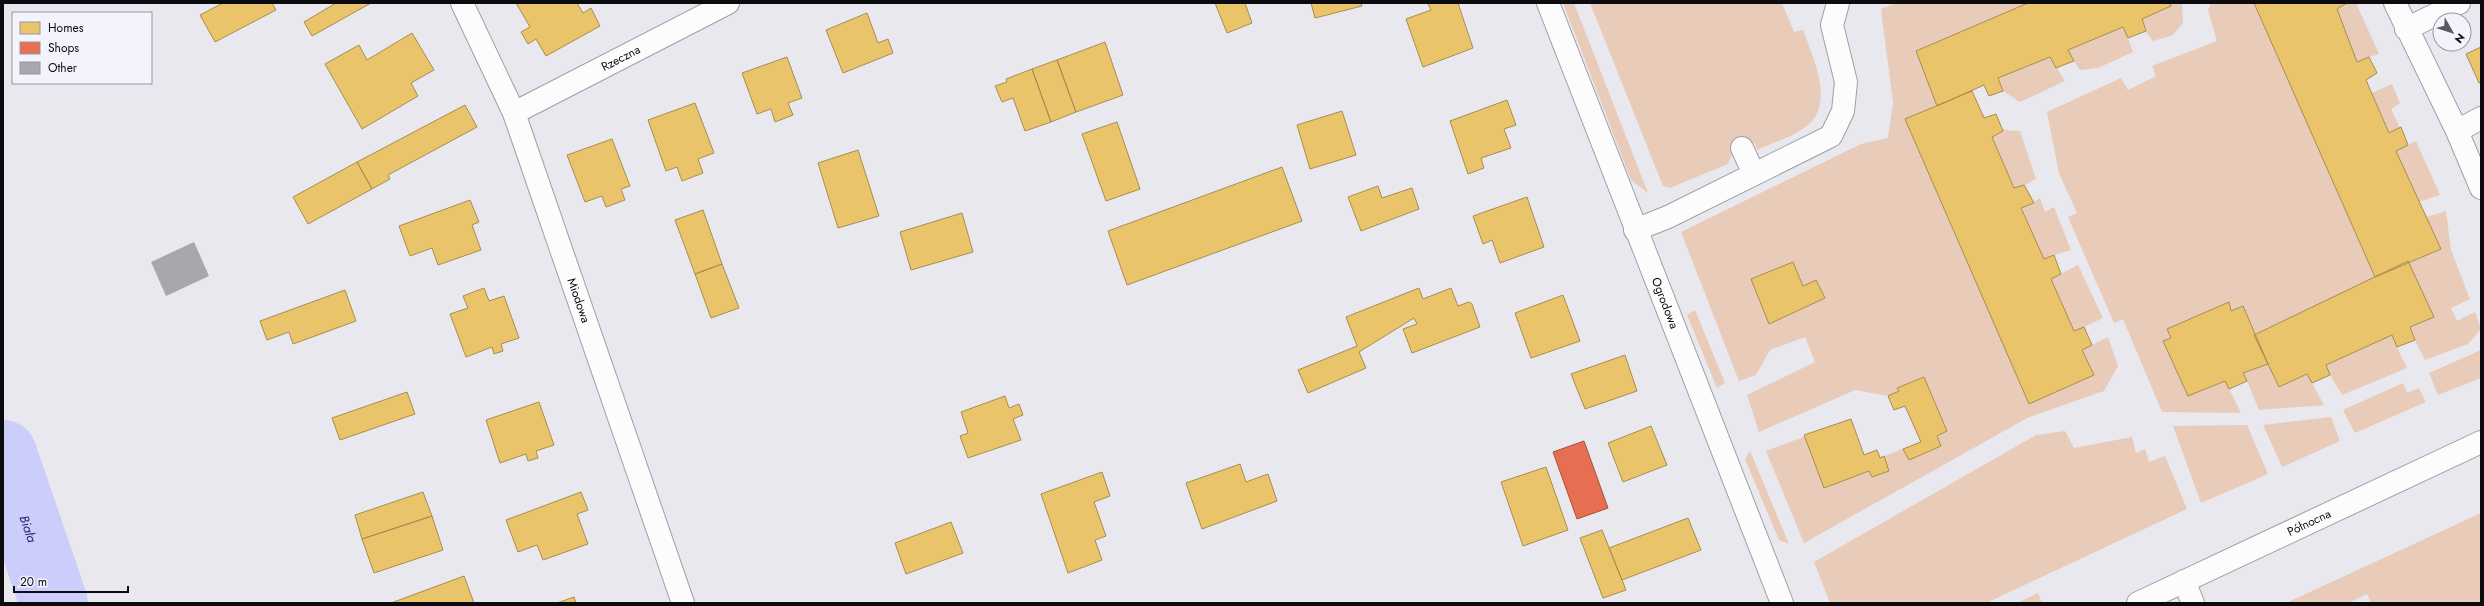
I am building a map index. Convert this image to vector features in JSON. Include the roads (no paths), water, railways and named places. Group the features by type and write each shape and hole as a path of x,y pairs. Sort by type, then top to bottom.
{"street":[{"name":"Miodowa","path":"462,3 514,113 683,603"},
{"name":"Rzeczna","path":"514,113 728,3"},
{"name":"Ogrodowa","path":"1548,3 1635,230 1782,603"},
{"path":"1635,230 1668,217 1831,136 1843,111 1846,82 1832,25 1838,3"},
{"path":"2395,3 2406,29 2457,131 2481,188"},
{"path":"2406,29 2459,3"},
{"path":"2457,131 2481,118"},
{"path":"1742,148 1754,174"},
{"name":"Północna","path":"2138,603 2481,442"},
{"path":"2184,581 2193,603"}],"waterway":[{"name":"Biała","path":"3,454 54,603"}]}
